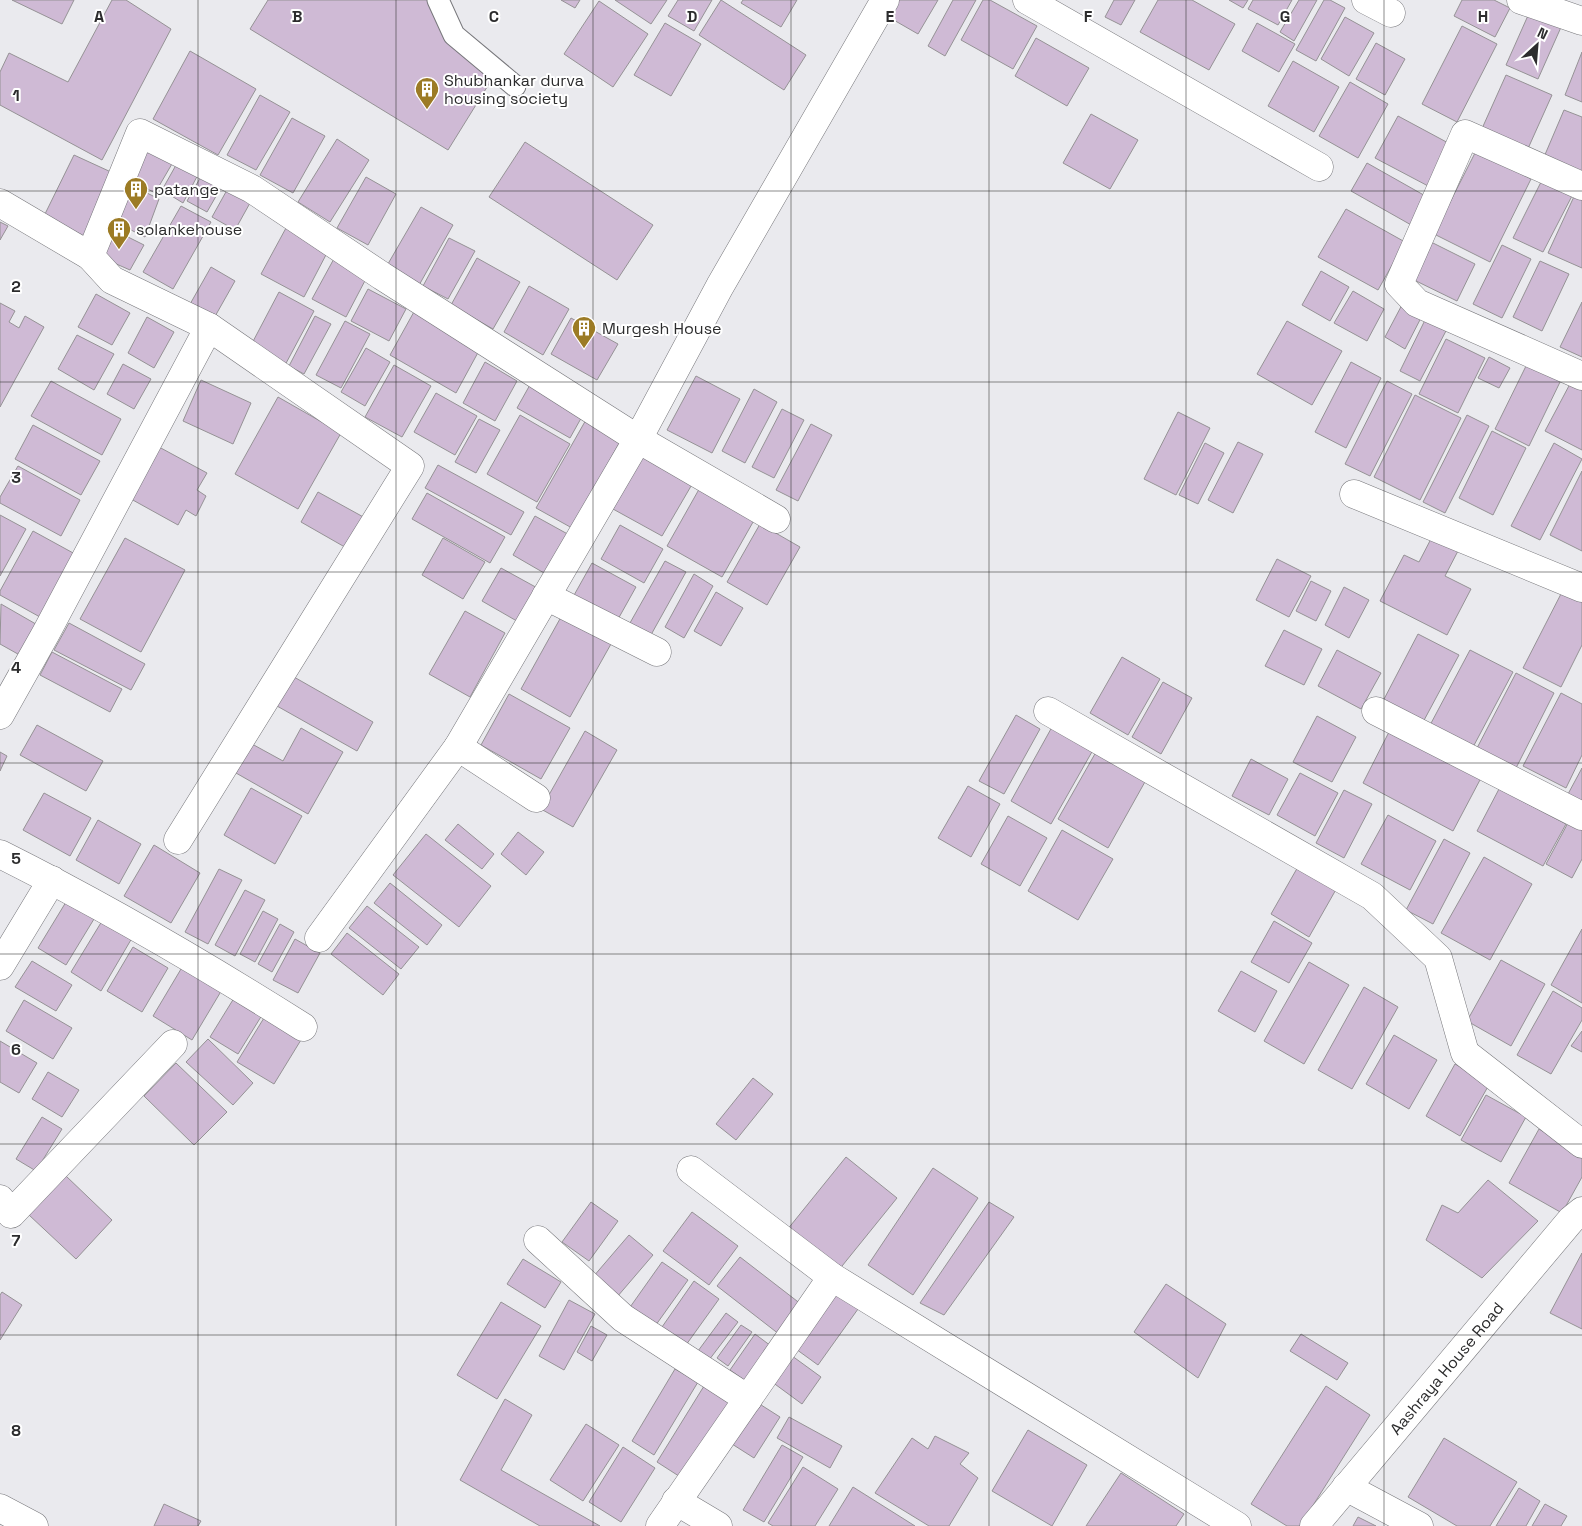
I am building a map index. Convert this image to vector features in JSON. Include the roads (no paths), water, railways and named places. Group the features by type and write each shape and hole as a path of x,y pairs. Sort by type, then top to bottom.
{"street":[{"path":"319,938 458,746 638,439 720,286 885,0"},
{"path":"1366,0 1391,13"},
{"path":"1521,0 1582,21"},
{"path":"1033,1 1318,167"},
{"path":"90,256 140,133 252,189 382,276 638,439 776,519"},
{"path":"1582,186 1465,134 1399,284 1417,302 1582,376"},
{"path":"0,203 90,256 112,280 209,327 410,466 178,840"},
{"path":"0,714 46,633 209,327"},
{"path":"1354,494 1582,588"},
{"path":"546,596 658,652"},
{"path":"1048,711 1372,896 1438,958 1466,1053 1582,1144"},
{"path":"1376,711 1582,816"},
{"path":"458,746 536,798"},
{"path":"0,854 52,880 246,991 303,1027"},
{"path":"0,966 52,880"},
{"path":"0,1200 11,1214 173,1044"},
{"path":"691,1170 832,1277 1237,1526"},
{"name":"Aashraya House Road","path":"1314,1526 1578,1219"},
{"path":"538,1240 622,1318 748,1399"},
{"path":"660,1526 832,1277"},
{"path":"1346,1487 1418,1526"},
{"path":"676,1501 718,1526"},
{"path":"0,1508 34,1526"}],"lane":[{"path":"438,0 454,34 515,86"}],"place":[{"name":"Shubhankar durva housing society","path":"427,110"},
{"name":"patange","path":"136,210"},
{"name":"solankehouse","path":"119,250"},
{"name":"Murgesh House","path":"584,349"}]}
